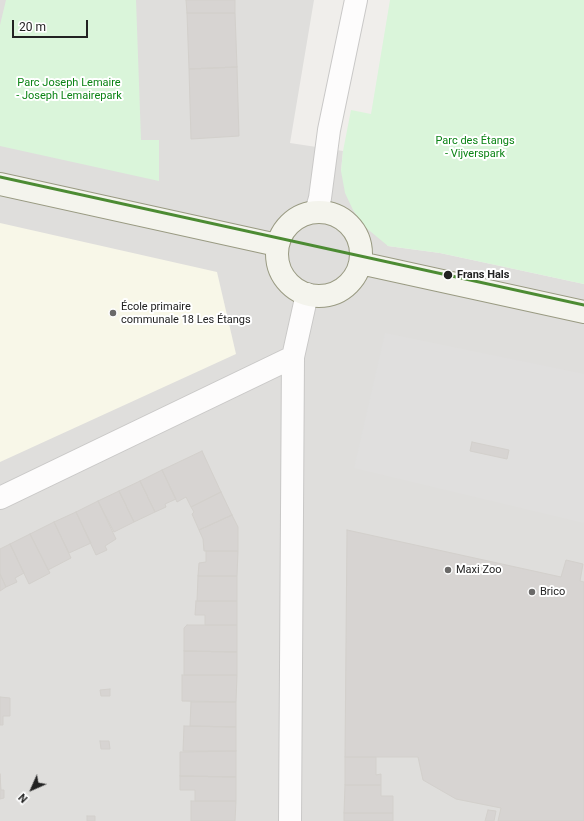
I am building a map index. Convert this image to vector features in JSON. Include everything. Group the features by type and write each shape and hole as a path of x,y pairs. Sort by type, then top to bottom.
{"street":[{"path":"316,212 320,198 329,130 356,0"},
{"path":"0,184 277,245"},
{"path":"316,212 330,213 343,219 353,229 359,242 361,256 358,269 352,280 343,288 332,294 319,296 307,294 294,288 284,278 278,265 277,245 284,230 290,223 298,217 316,212"},
{"path":"360,262 584,312"},
{"path":"290,821 293,357 307,294"},
{"path":"0,498 293,357"}],"shaded area":[{"path":"0,0 314,0 290,143 343,151 341,171 388,246 440,253 584,284 584,821 0,821"},
{"name":"École primaire communale 18 Les Étangs","path":"0,223 217,272 236,354 0,462"},
{"path":"385,333 584,374 584,523 354,468"}],"green space":[{"name":"Parc Joseph Lemaire - Joseph Lemairepark","path":"6,0 136,0 141,140 159,140 159,181 0,146 0,25"},
{"name":"Parc des Étangs - Vijverspark","path":"390,0 584,0 584,284 440,253 388,246 365,227 353,210 345,193 341,171 343,151 351,110 371,114"}],"building":[{"path":"186,0 235,0 235,13 187,13"},
{"path":"187,13 235,13 237,67 189,69"},
{"path":"237,67 239,136 191,139 189,69"},
{"path":"472,442 509,450 507,459 470,451"},
{"path":"202,451 221,492 191,507 186,497 177,502 162,470"},
{"path":"162,470 176,499 165,504 166,507 155,512 140,481"},
{"path":"140,481 155,512 134,522 119,491"},
{"path":"119,491 134,522 114,532 98,501"},
{"path":"221,492 232,515 199,530 192,514 194,512 191,507"},
{"path":"98,501 116,539 105,546 107,550 96,555 76,512"},
{"path":"76,512 91,543 69,553 54,522"},
{"path":"232,515 238,527 238,551 204,551 203,539 199,530"},
{"path":"54,522 71,558 48,570 30,534"},
{"path":"347,530 561,577 566,560 583,564 580,581 584,582 584,821 498,821 501,808 456,799 423,780 418,757 345,757"},
{"path":"30,534 50,573 29,584 10,544"},
{"path":"10,544 24,573 15,578 17,582 6,587 0,574 0,549"},
{"path":"206,551 238,551 237,576 198,576 199,563 206,562"},
{"path":"0,574 6,587 0,591"},
{"path":"198,576 237,576 237,601 197,601"},
{"path":"196,601 237,601 237,625 205,625 205,615 195,615"},
{"path":"187,625 237,625 237,652 184,651 184,628"},
{"path":"184,651 237,652 237,675 184,675"},
{"path":"182,675 237,675 236,702 182,701"},
{"path":"110,689 110,696 101,696 100,690"},
{"path":"0,697 10,698 10,716 3,716 3,725 0,725"},
{"path":"191,702 236,702 236,727 190,726"},
{"path":"184,726 236,727 236,751 183,751"},
{"path":"100,741 109,741 110,749 101,749"},
{"path":"236,751 236,777 180,776 180,752"},
{"path":"345,757 376,757 376,775 381,774 381,785 345,785"},
{"path":"0,774 1,790 4,790 4,798 0,799"},
{"path":"180,776 236,777 236,801 195,801 195,790 180,790"},
{"path":"345,785 381,785 381,796 393,796 393,813 344,813"},
{"path":"191,801 236,801 235,821 191,821"},
{"path":"488,810 496,811 494,821 485,821"},
{"path":"344,813 393,813 393,821 344,821"},
{"path":"87,816 95,816 95,821 87,821"}],"transit line":[{"path":"0,177 584,305"}],"place":[{"name":"Frans Hals","path":"448,275"},
{"name":"École primaire communale 18 Les Étangs","path":"113,313"},
{"name":"Maxi Zoo","path":"448,570"},
{"name":"Brico","path":"532,592"}]}
